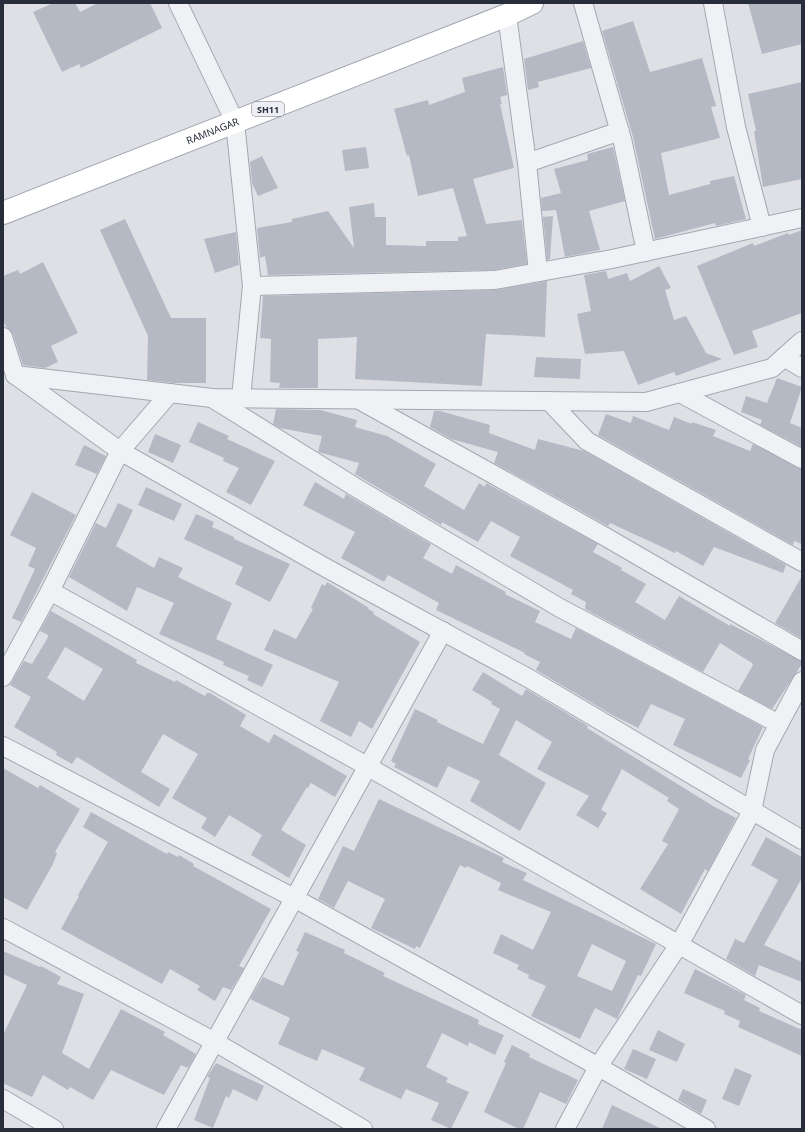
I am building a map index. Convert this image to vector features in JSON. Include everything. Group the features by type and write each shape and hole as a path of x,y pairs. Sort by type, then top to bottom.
{"main road":[{"name":"RAMNAGAR","path":"3,213 506,15 532,3"}],"street":[{"path":"178,3 235,122 252,286 241,398"},
{"path":"583,3 620,131 646,252"},
{"path":"713,3 736,127 762,227"},
{"path":"506,15 526,163 538,272"},
{"path":"526,163 620,131"},
{"path":"252,286 495,280 646,252 802,218"},
{"path":"3,336 15,375 120,451 328,569 530,679 802,840"},
{"path":"15,375 212,398 646,402 772,368 802,341"},
{"path":"784,357 802,368"},
{"path":"3,677 50,591 120,451 170,393"},
{"path":"680,393 802,459"},
{"path":"212,398 355,488 560,608 779,724"},
{"path":"360,400 604,536 802,651"},
{"path":"549,401 587,441 802,562"},
{"path":"50,591 367,767 802,1015"},
{"path":"166,1129 443,631"},
{"path":"565,1129 598,1067 679,944 752,811 765,750 802,681"},
{"path":"3,746 294,898 598,1067 706,1129"},
{"path":"3,928 215,1042 363,1129"},
{"path":"3,1099 54,1129"}],"building":[{"path":"53,3 75,3 80,12 98,3 150,3 162,28 81,68 79,64 62,72 33,12"},
{"path":"748,3 802,3 802,44 762,54"},
{"path":"633,21 650,72 702,58 716,106 711,107 720,138 661,153 669,195 710,184 710,181 734,176 746,219 716,226 715,223 655,239 633,137 602,31"},
{"path":"583,41 591,68 538,82 539,87 528,90 524,59"},
{"path":"503,67 507,95 500,97 502,104 500,104 514,168 473,179 486,224 522,220 527,264 494,270 268,275 265,256 260,258 257,228 292,222 292,219 328,211 354,248 349,207 374,203 375,217 386,217 386,245 426,246 426,241 458,241 458,237 467,236 453,188 418,196 409,155 407,156 394,109 428,100 429,105 465,92 462,78"},
{"path":"802,82 802,179 763,187 754,131 756,131 748,94"},
{"path":"366,147 369,168 345,171 342,150"},
{"path":"613,147 625,201 589,211 600,250 565,257 556,210 542,211 541,198 561,193 554,169 588,160 587,154"},
{"path":"262,156 278,188 258,196 252,183 250,162"},
{"path":"553,216 550,259 547,260 543,217"},
{"path":"125,219 171,318 206,318 206,383 174,383 147,380 148,336 100,230"},
{"path":"802,230 802,313 752,331 758,347 734,355 697,266 753,243 754,246 788,233 789,235"},
{"path":"236,232 239,265 215,273 204,239"},
{"path":"43,262 78,333 51,346 58,362 45,368 23,365 13,334 6,327 3,319 3,276 18,270 20,274"},
{"path":"659,266 671,288 665,290 674,320 686,316 706,353 722,359 676,376 674,372 638,385 624,351 585,354 577,314 591,311 584,275 606,271 608,279 627,273 630,281"},
{"path":"547,281 545,337 486,334 482,386 355,379 357,337 318,339 318,388 279,388 280,383 270,382 271,339 260,338 263,296 495,290"},
{"path":"536,357 581,359 580,379 534,377"},
{"path":"777,378 802,387 790,423 802,428 802,447 760,425 762,420 741,412 746,396 767,403"},
{"path":"276,409 321,410 357,420 355,427 387,436 436,464 424,486 464,510 479,483 485,487 486,483 598,544 593,552 622,568 621,570 646,584 635,602 665,620 679,596 730,626 730,624 802,661 802,664 772,709 738,691 753,665 720,643 703,672 585,609 586,602 571,594 573,590 510,556 520,537 491,521 478,542 442,522 441,525 355,474 359,463 318,452 322,436 280,428 273,424"},
{"path":"434,411 440,411 490,425 489,433 535,450 538,439 584,451 786,565 783,573 714,547 703,566 676,551 675,553 610,523 608,526 494,463 498,452 451,439 430,427"},
{"path":"606,414 631,423 633,416 669,430 674,417 692,424 692,422 716,430 713,436 750,451 753,444 802,469 802,544 794,541 793,545 598,435"},
{"path":"198,422 229,436 227,439 275,461 251,505 226,492 239,468 223,461 224,458 189,442"},
{"path":"155,434 181,445 173,463 148,452"},
{"path":"84,445 106,456 97,474 75,465"},
{"path":"315,482 344,499 346,494 431,544 423,558 452,574 456,565 506,592 505,594 540,611 535,622 571,639 576,628 763,727 741,778 673,745 685,719 651,704 638,728 614,716 536,670 540,662 524,654 525,653 436,610 439,603 388,575 384,582 341,558 355,532 303,505"},
{"path":"146,487 182,504 174,521 138,505"},
{"path":"32,492 76,515 21,622 12,618 35,569 28,566 36,548 10,535"},
{"path":"118,503 133,510 116,546 154,568 159,557 183,568 178,577 232,603 216,639 273,665 262,687 247,680 249,676 223,665 224,662 159,634 174,603 137,587 127,611 69,577 96,523 106,528"},
{"path":"196,514 214,522 212,527 234,537 234,539 290,564 270,602 235,584 243,567 184,539"},
{"path":"802,576 802,639 775,623"},
{"path":"327,582 369,608 368,609 374,612 373,614 420,642 372,729 359,721 351,737 320,721 339,682 264,650 274,629 296,639 313,609 311,608 322,584 325,586"},
{"path":"51,611 137,660 136,663 175,682 176,680 205,696 207,693 210,693 246,715 240,726 269,743 274,734 347,776 335,797 311,783 308,788 307,787 281,830 306,845 289,878 251,855 262,835 229,815 215,837 201,828 207,818 172,798 198,754 163,734 141,772 170,789 159,807 77,757 72,764 56,755 57,752 14,727 31,697 10,685 24,661 32,664 48,637 48,635 40,631","holes":["65,647 103,669 84,701 47,678"]},
{"path":"483,672 522,696 526,689 588,726 587,728 713,806 736,818 708,871 705,869 681,914 640,889 668,844 662,841 679,809 667,801 669,798 622,769 601,810 607,813 598,828 576,815 589,796 537,769 552,742 516,720 499,755 546,783 520,831 470,801 480,781 448,766 437,788 394,767 396,764 391,761 415,709 438,720 437,722 483,744 500,709 491,704 492,702 472,690"},
{"path":"3,768 38,788 40,785 80,809 55,852 57,853 53,864 27,910 3,897"},
{"path":"379,799 504,858 502,862 527,873 523,880 656,944 641,976 638,975 617,1019 595,1008 580,1039 531,1016 546,986 528,978 529,975 517,969 519,965 493,953 501,934 533,950 551,912 498,890 501,883 467,866 466,868 460,865 420,948 416,946 415,949 371,928 385,899 348,881 334,908 318,899 343,846 354,851","holes":["592,944 626,961 612,991 577,976"]},
{"path":"91,812 167,854 168,852 178,857 179,855 194,864 193,866 271,909 239,966 244,968 231,990 223,987 215,1001 197,990 200,986 170,969 162,984 61,929 79,896 78,895 108,842 83,827"},
{"path":"766,837 802,857 802,878 764,945 802,962 802,982 759,965 755,976 726,959 735,939 744,943 778,880 751,865"},
{"path":"305,932 345,950 344,953 385,973 383,976 479,1020 478,1024 504,1035 495,1055 469,1042 468,1046 442,1033 426,1067 448,1078 446,1082 469,1092 451,1129 431,1120 439,1103 406,1089 401,1099 359,1080 365,1068 322,1049 317,1061 278,1044 290,1018 250,999 263,977 283,986 299,952 296,951"},
{"path":"3,951 40,967 41,966 61,977 57,984 84,994 62,1053 89,1069 121,1009 165,1032 163,1035 196,1054 188,1068 181,1065 164,1095 111,1070 93,1100 70,1087 68,1090 43,1075 32,1097 3,1083 3,1035 27,985 3,974"},
{"path":"695,969 746,995 744,1000 760,1008 759,1011 802,1030 802,1056 738,1027 740,1021 724,1014 725,1011 684,993"},
{"path":"658,1030 685,1044 677,1062 649,1050"},
{"path":"512,1045 530,1054 529,1057 578,1080 566,1104 540,1092 523,1129 519,1129 484,1112 506,1063 504,1062"},
{"path":"633,1049 656,1059 647,1079 624,1069"},
{"path":"216,1063 264,1086 257,1101 233,1089 229,1098 226,1096 213,1128 194,1120 210,1078 207,1077"},
{"path":"735,1068 752,1075 739,1106 722,1099"},
{"path":"683,1089 707,1100 701,1114 678,1100"},
{"path":"612,1105 662,1129 602,1129"}]}
